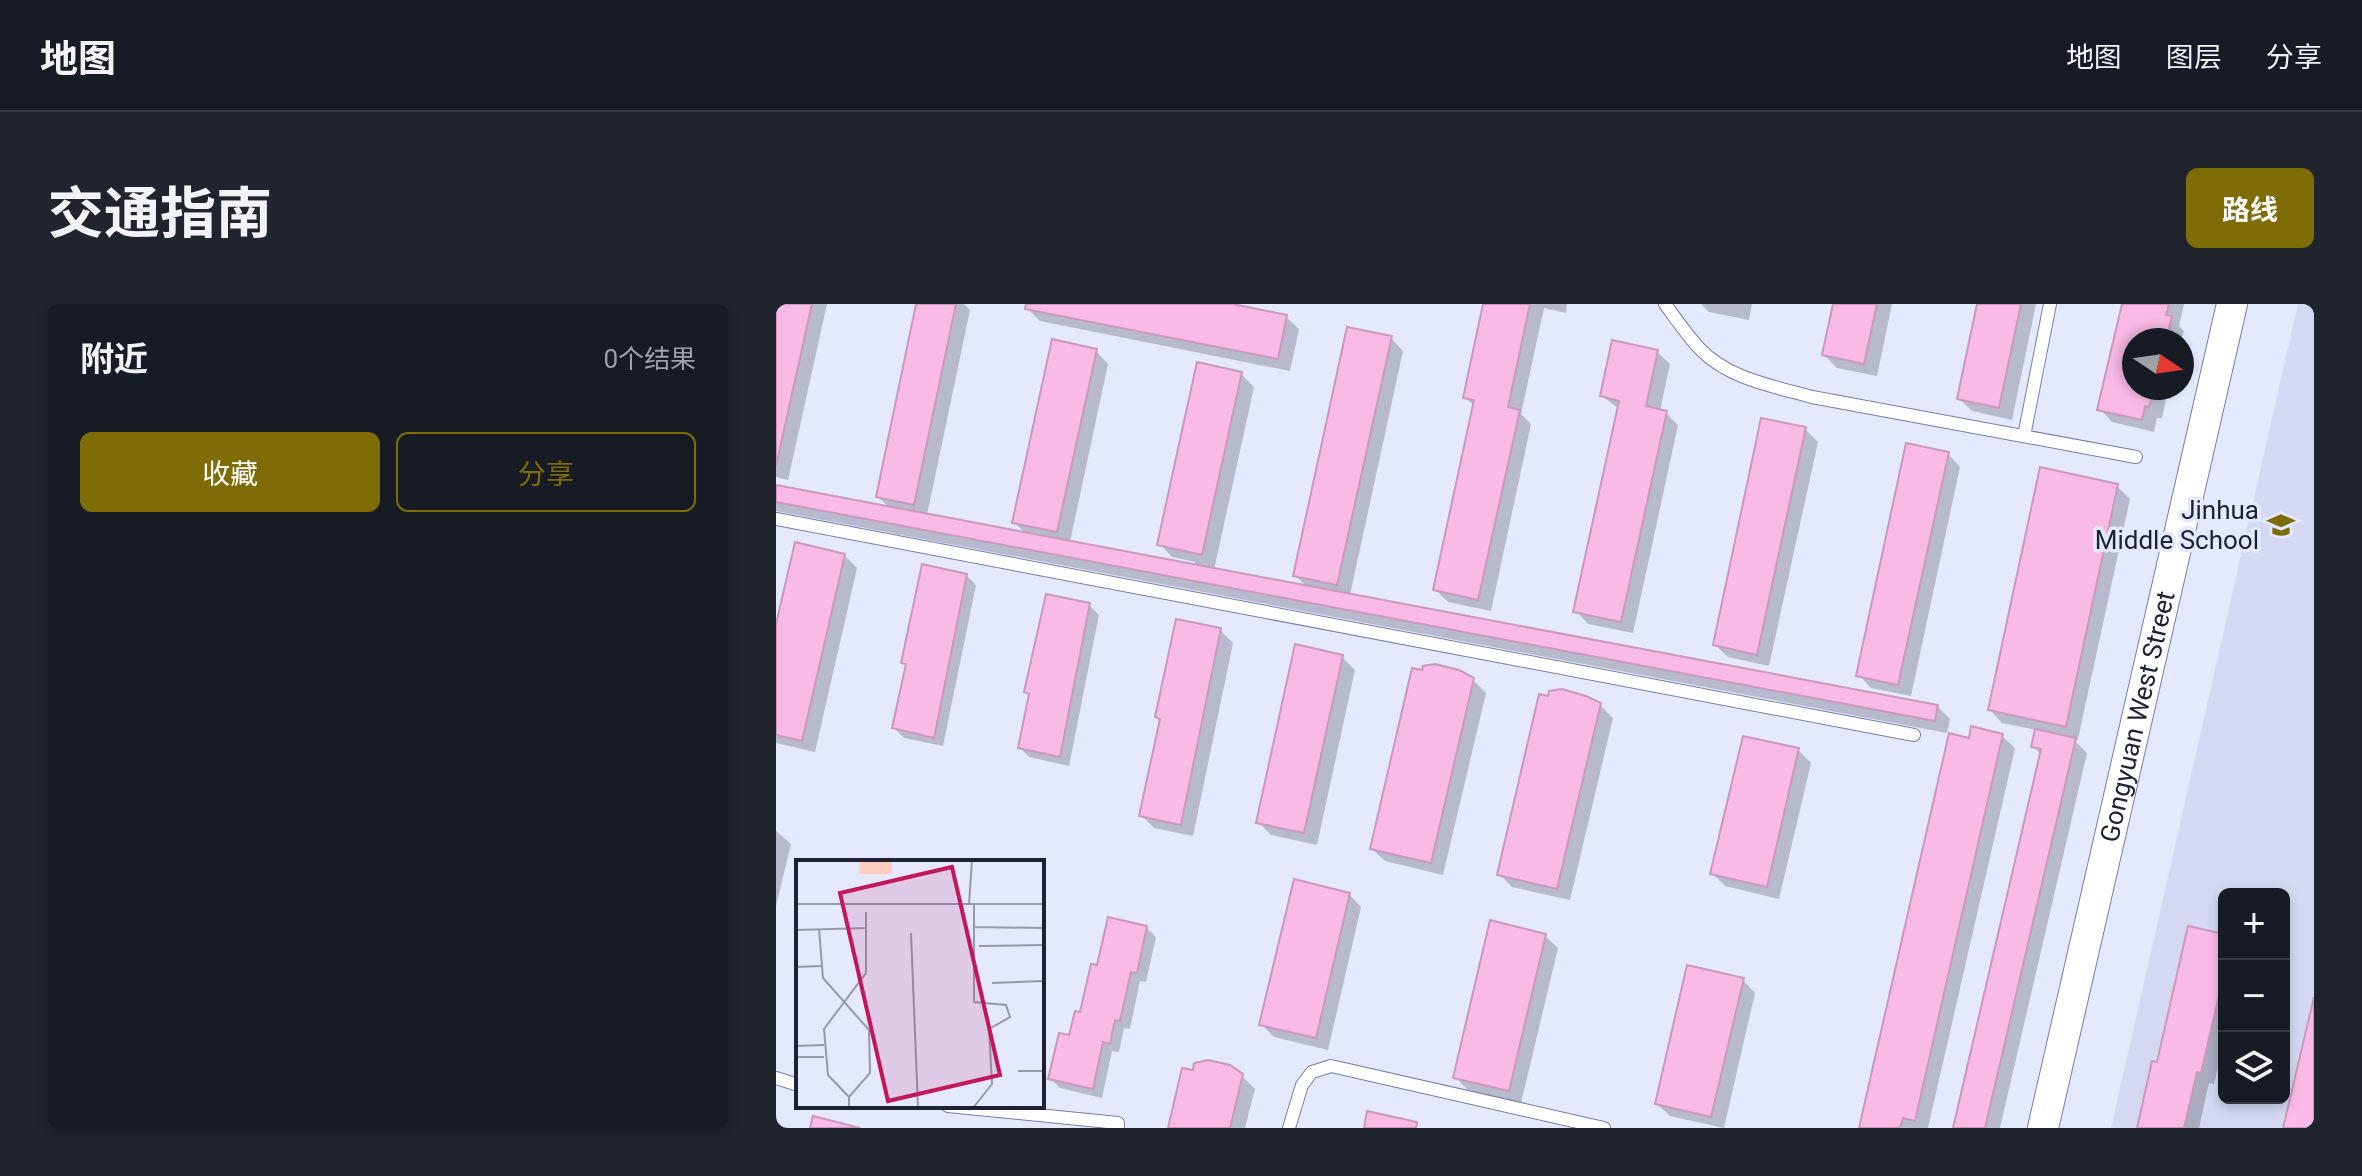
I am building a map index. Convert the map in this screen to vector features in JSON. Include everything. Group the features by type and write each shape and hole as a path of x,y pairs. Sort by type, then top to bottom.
{"street":[{"name":"Gongyuan West Street","path":"2043,1128 2232,304"}],"lane":[{"path":"1665,304 1699,348 1737,374 1812,397 2136,457"},
{"path":"2024,436 2050,304"},
{"path":"776,519 1914,735"},
{"path":"1289,1128 1302,1085 1312,1072 1331,1066 1604,1128"},
{"path":"776,1078 796,1084"},
{"path":"968,1108 1118,1123 1118,1128"}],"shaded area":[{"name":"Jinhua Middle School","path":"2298,304 2314,304 2314,1128 2111,1128"}],"building":[{"path":"776,304 812,304 776,466"},
{"path":"916,304 956,304 914,505 876,497"},
{"path":"1026,304 1233,304 1287,315 1278,359 1025,309"},
{"path":"1483,304 1530,304 1508,407 1520,410 1478,600 1433,590 1474,400 1463,398"},
{"path":"1833,304 1877,304 1864,364 1822,355"},
{"path":"1977,304 2021,304 1999,408 1957,399"},
{"path":"2122,304 2169,304 2166,315 2172,316 2169,328 2122,328 2122,400 2151,400 2149,407 2145,406 2142,420 2097,410"},
{"path":"1347,327 1392,336 1337,585 1293,576"},
{"path":"1052,339 1097,349 1057,532 1012,523"},
{"path":"1612,340 1658,350 1646,406 1667,411 1621,622 1573,612 1619,401 1600,396"},
{"path":"1197,362 1242,372 1202,555 1157,545"},
{"path":"1761,418 1806,427 1757,655 1713,645"},
{"path":"1906,443 1949,452 1898,685 1856,676"},
{"path":"2040,467 2118,484 2066,727 1988,710"},
{"path":"776,485 1938,705 1935,721 776,502"},
{"path":"795,542 845,554 802,741 776,735 776,624"},
{"path":"922,564 967,574 934,738 892,728 906,664 901,663"},
{"path":"1046,594 1090,603 1060,757 1018,748 1029,694 1024,692"},
{"path":"1176,619 1221,628 1181,825 1139,816 1160,719 1155,717"},
{"path":"1295,644 1343,655 1304,833 1256,823"},
{"path":"1435,664 1459,670 1474,678 1431,863 1370,849 1412,668 1422,670 1423,666"},
{"path":"1562,689 1601,703 1557,889 1497,875 1539,694 1548,696 1549,691"},
{"path":"1971,726 2003,734 1915,1121 1903,1118 1900,1128 1859,1128 1949,733 1969,738"},
{"path":"2035,729 2076,738 1985,1128 1953,1128 2041,749 2031,747"},
{"path":"1743,736 1799,748 1767,887 1710,874"},
{"path":"1294,879 1350,893 1316,1038 1259,1025"},
{"path":"1108,917 1147,926 1137,973 1131,972 1120,1021 1115,1020 1110,1044 1103,1042 1093,1089 1048,1079 1059,1033 1069,1035 1075,1011 1080,1012 1091,964 1097,965"},
{"path":"1490,920 1546,934 1509,1091 1453,1078"},
{"path":"2188,926 2218,933 2218,1000 2184,1128 2137,1128 2152,1061 2157,1062"},
{"path":"1687,965 1744,978 1711,1117 1655,1104"},
{"path":"2314,997 2314,1128 2283,1128"},
{"path":"1208,1060 1230,1065 1243,1074 1230,1128 1168,1128 1182,1068 1193,1070 1194,1063"},
{"path":"1367,1111 1417,1122 1416,1128 1364,1128"},
{"path":"813,1116 860,1128 810,1128"}],"place":[{"name":"Jinhua Middle School","path":"2281,525"}]}
